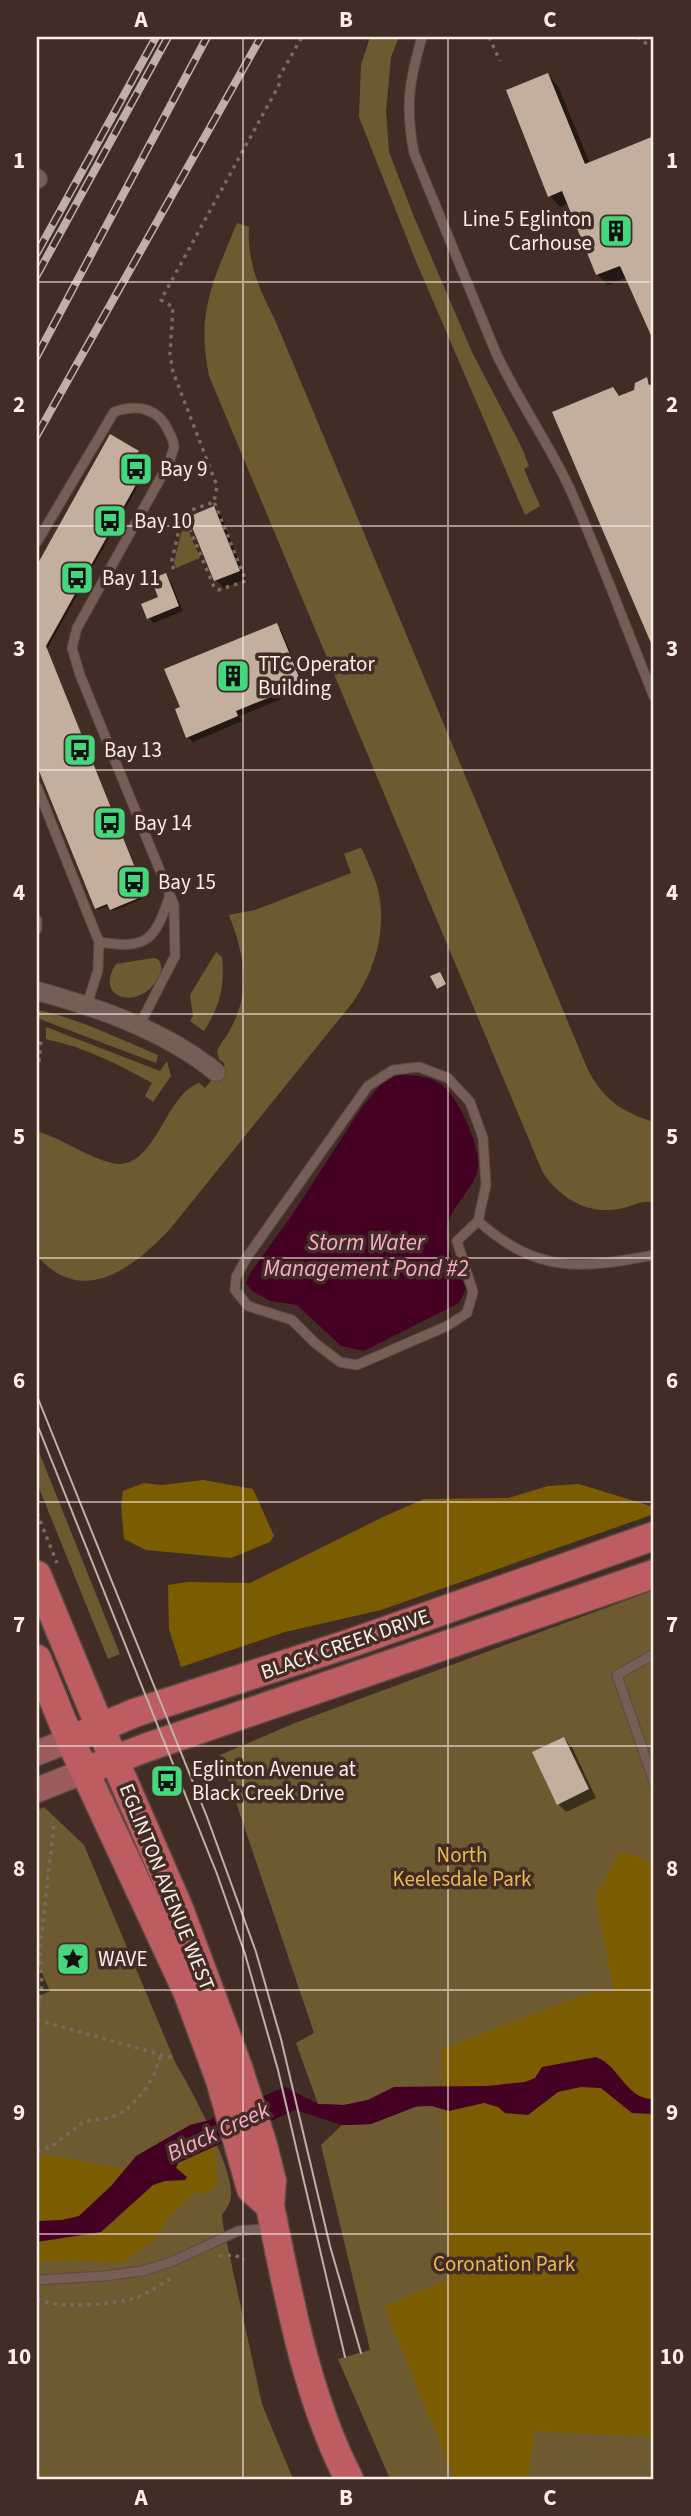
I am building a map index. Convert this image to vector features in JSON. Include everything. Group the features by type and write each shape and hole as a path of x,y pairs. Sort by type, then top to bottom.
{"main road":[{"name":"BLACK CREEK DRIVE","path":"37,1753 137,1712 379,1633 654,1536"},
{"name":"BLACK CREEK DRIVE","path":"37,1790 114,1760 654,1574"},
{"name":"EGLINTON AVENUE WEST","path":"37,1575 178,1906 253,2148 272,2181 272,2217 311,2381 331,2441 349,2479"},
{"name":"EGLINTON AVENUE WEST","path":"37,1659 85,1771 187,1991 229,2074"}],"street":[{"path":"37,991 87,1005 139,1026 198,1058 216,1072"}],"lane":[{"path":"422,37 413,66 408,97 409,124 415,153 505,373 547,443 570,490 654,697"},
{"path":"37,542 114,412 140,407 154,412 166,425 174,445 169,463 77,628 72,648 80,675 174,905 175,956 139,1026"},
{"path":"37,787 99,942 99,970 87,1005"},
{"path":"99,942 120,945 145,940 158,929 170,895"},
{"path":"37,920 37,929"},
{"path":"419,1067 448,1078 470,1102 483,1138 486,1185 478,1222 457,1241 473,1292 467,1313 446,1326 357,1365 340,1362 315,1343 292,1320 248,1306 235,1290 236,1277 247,1257 368,1086 393,1070 419,1067"},
{"path":"478,1222 496,1238 522,1253 564,1265 609,1263 654,1255"},
{"path":"654,1654 617,1675 654,1782"},
{"path":"37,2280 142,2271 171,2262 272,2217"}],"path":[{"path":"183,513 214,587 218,590 246,581 214,502 217,486 173,372 170,354 173,307 161,300 279,85 279,78 302,37"},
{"path":"489,37 500,61"},
{"path":"637,37 654,49"},
{"path":"183,513 214,502"},
{"path":"174,569 171,564 183,513"},
{"path":"39,1062 41,1039"},
{"path":"54,1823 40,1950 42,1986 37,2017 173,2058"},
{"path":"37,2151 52,2146 85,2121 109,2118 125,2110 143,2093 154,2075 161,2055"}],"green space":[{"path":"370,37 399,37 391,57 386,111 389,152 472,352 529,466 524,469 540,506 525,515 415,259 359,117 361,65"},
{"path":"237,223 249,227 252,264 259,286 588,1070 615,1104 654,1122 654,1202 611,1210 588,1208 559,1191 543,1173 209,376 205,333 209,297"},
{"path":"183,526 187,527 200,558 176,568 174,562"},
{"path":"360,848 377,886 381,917 374,961 353,1002 156,1243 140,1257 107,1277 90,1281 72,1279 54,1271 37,1256 37,1131 112,1163 127,1163 139,1156 187,1090 199,1083 205,1088 225,1064 219,1059 217,1052 238,1013 244,985 239,944 229,915 255,910 351,873 344,854"},
{"path":"216,952 222,957 222,986 218,1004 204,1031 190,1021 193,1016 190,995"},
{"path":"158,959 161,970 149,989 130,998 114,993 110,986 110,976 116,964"},
{"path":"37,1010 83,1024 158,1055 156,1063 37,1018"},
{"path":"46,1027 160,1071 167,1061 171,1076 153,1102 145,1096 152,1083 100,1057 46,1039"},
{"path":"37,1447 120,1654 108,1659 37,1483"},
{"path":"203,1480 253,1489 274,1536 270,1542 231,1558 146,1550 124,1539 121,1505 123,1491 144,1483 162,1485"},
{"path":"579,1484 654,1507 654,1514 381,1610 285,1632 181,1667 169,1629 168,1585 188,1582 250,1583 424,1499 508,1498 548,1486"},
{"name":"North Keelesdale Park","path":"654,1590 654,2099 488,2086 394,2087 368,2100 344,2105 318,2104 296,2043 314,2033 220,1755 295,1723"},
{"path":"44,1807 84,1845 176,2064 201,2109 226,2167 231,2195 222,2215 223,2225 262,2404 293,2479 37,2479 37,1810"},
{"name":"Coronation Park","path":"620,1851 654,1862 654,2437 535,2431 528,2479 455,2479 384,2307 448,2279 442,2049 594,1991 614,1991 595,1897"},
{"name":"Coronation Park","path":"432,2106 450,2111 654,2114 654,2479 390,2479 338,2359 370,2350 321,2145 342,2125 371,2124 412,2107"},
{"path":"214,2147 217,2185 207,2193 194,2193 171,2215 154,2241 123,2262 64,2260 37,2263 37,2242 90,2235 119,2218 128,2206 153,2185 185,2180 186,2177 175,2166"},
{"path":"49,2155 125,2169 87,2211 69,2218 37,2221 37,2158"}],"water":[{"name":"Storm Water Management Pond #2","path":"401,1075 432,1080 448,1091 462,1112 477,1152 477,1172 447,1228 450,1251 466,1289 459,1303 364,1351 341,1346 297,1305 270,1301 251,1290 246,1283 250,1273 292,1215 362,1107 386,1078"},
{"name":"Black Creek","path":"596,2057 604,2061 636,2094 654,2099 654,2114 632,2113 601,2088 581,2087 558,2092 528,2115 505,2113 498,2107 484,2103 449,2111 432,2106 418,2106 371,2124 342,2125 295,2110 178,2163 176,2168 187,2177 185,2180 153,2185 101,2232 37,2242 37,2221 79,2216 112,2185 136,2156 190,2125 206,2121 285,2087 318,2104 344,2105 368,2100 394,2087 488,2086 525,2082 535,2078 542,2067"}],"building":[{"name":"Line 5 Eglinton Carhouse","path":"548,73 585,164 654,136 654,342 620,266 596,275 562,191 548,197 506,90"},
{"path":"647,377 649,385 654,383 654,650 552,412 613,387 619,396 634,390 635,383"},
{"path":"110,434 139,451 135,457 147,465 46,646 146,895 110,910 107,904 95,909 37,766 37,565"},
{"path":"214,506 240,571 214,581 188,517"},
{"path":"166,573 179,606 147,619 141,604 158,597 151,579"},
{"name":"TTC Operator Building","path":"277,623 302,684 236,711 238,716 186,738 175,709 180,707 164,669"},
{"path":"440,972 446,984 437,989 430,976"},
{"path":"564,1737 589,1789 557,1805 532,1752"}],"tram line":[{"path":"37,1396 207,1817 256,1952 281,2039 330,2246 361,2353"},
{"path":"37,1424 217,1874 245,1954 278,2070 345,2357"}],"railway":[{"path":"37,253 156,37"},
{"path":"37,275 168,37"},
{"path":"37,356 207,37"},
{"path":"37,435 261,37"}],"place":[{"name":"Line 5 Eglinton Carhouse","path":"616,231"},
{"name":"Bay 9","path":"136,469"},
{"name":"Bay 10","path":"110,521"},
{"name":"Bay 11","path":"77,578"},
{"name":"TTC Operator Building","path":"233,676"},
{"name":"Bay 13","path":"80,750"},
{"name":"Bay 14","path":"110,823"},
{"name":"Bay 15","path":"134,882"},
{"name":"Eglinton Avenue at Black Creek Drive","path":"167,1781"},
{"name":"WAVE","path":"73,1959"}]}
